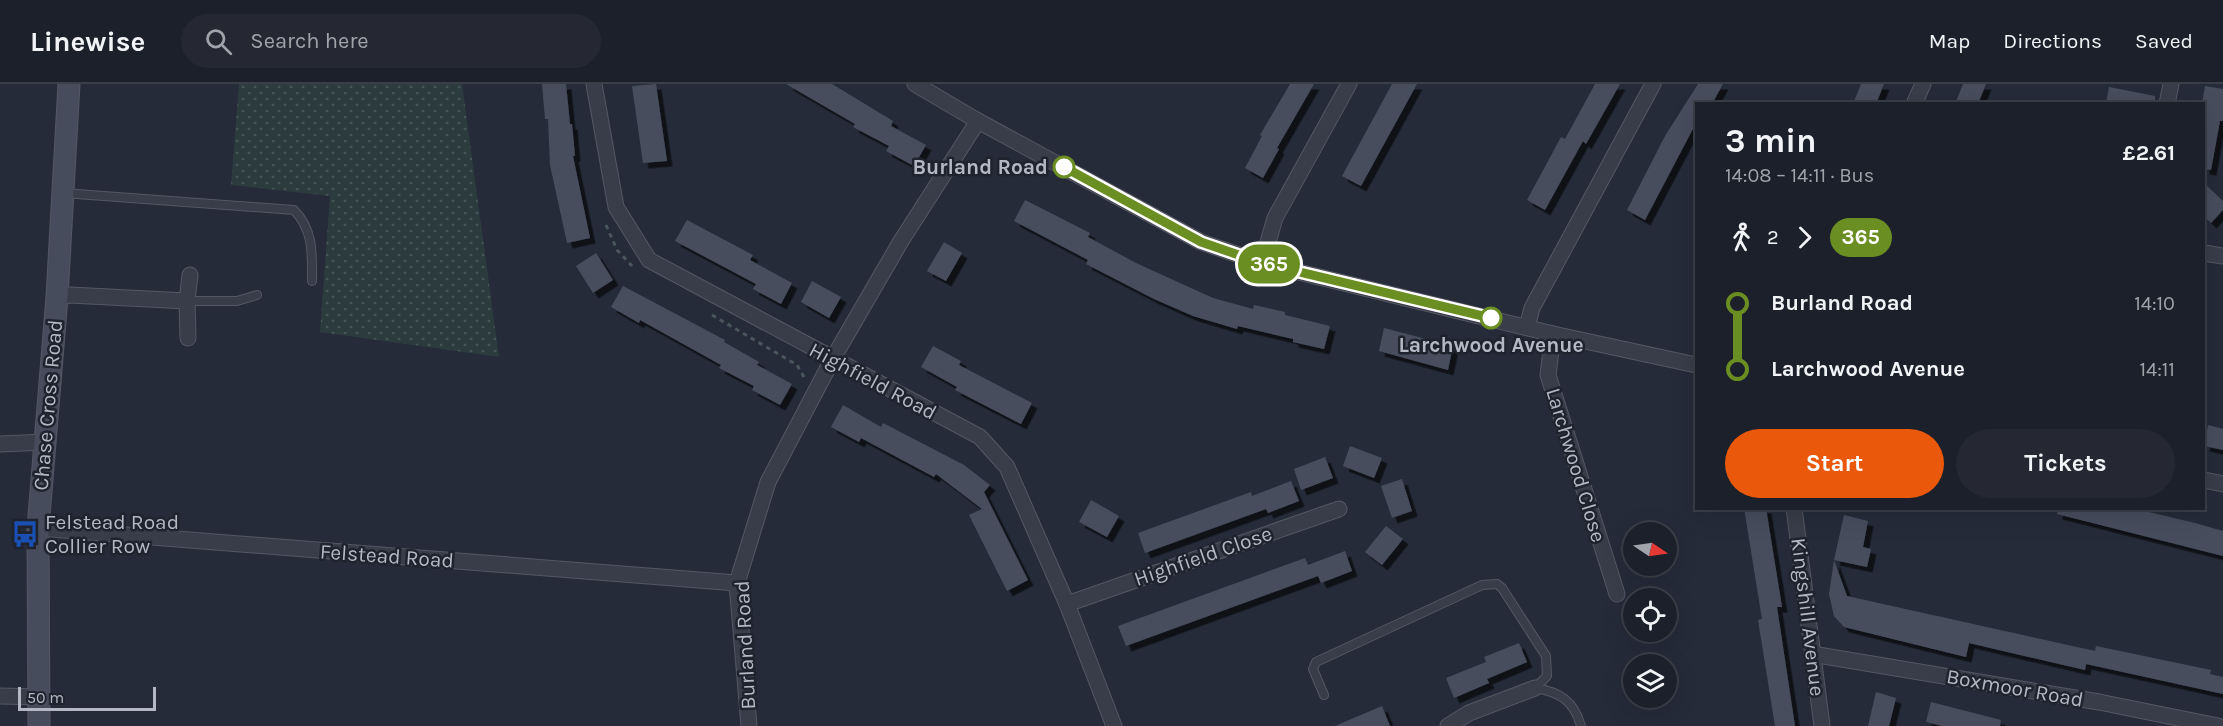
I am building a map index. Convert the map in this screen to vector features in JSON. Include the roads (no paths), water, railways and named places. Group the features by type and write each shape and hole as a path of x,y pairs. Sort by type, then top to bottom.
{"main road":[{"name":"Chase Cross Road","path":"39,726 38,528 57,297 69,84"}],"street":[{"name":"Highfield Road","path":"594,84 616,207 649,260 832,360 980,437 1007,467 1067,604 1114,726"},
{"path":"915,84 1176,230 1262,263 1553,334 1695,365"},
{"path":"1262,263 1275,218 1349,84"},
{"path":"1527,327 1532,308 1653,84"},
{"path":"1915,102 1923,84"},
{"path":"2167,102 2171,84"},
{"name":"Burland Road","path":"749,726 737,583 768,482 832,360 901,241 978,121"},
{"path":"2205,252 2223,256"},
{"path":"188,338 187,301 190,275"},
{"path":"57,297 70,295 187,301"},
{"name":"Larchwood Close","path":"1553,334 1548,375 1617,594"},
{"path":"0,444 46,442"},
{"path":"2205,480 2223,484"},
{"name":"Highfield Close","path":"1067,604 1340,509"},
{"name":"Kingshill Avenue","path":"1794,510 1822,726"},
{"name":"Felstead Road","path":"38,528 737,583"},
{"name":"Boxmoor Road","path":"1812,654 2100,702 2218,726"},
{"path":"1448,726 1469,713 1535,688"},
{"path":"0,696 38,698"}],"lane":[{"path":"62,192 294,210 303,219 310,235 312,281"},
{"path":"187,301 237,302 257,295"},
{"path":"1324,695 1313,669 1316,662 1482,585 1491,584 1502,588 1546,656 1547,676 1535,688"},
{"path":"1535,688 1554,691 1564,697 1578,717 1581,726"}],"place":[{"name":"Burland Road","path":"1064,167"},
{"name":"Larchwood Avenue","path":"1491,318"},
{"name":"Felstead Road Collier Row","path":"25,534"}]}
